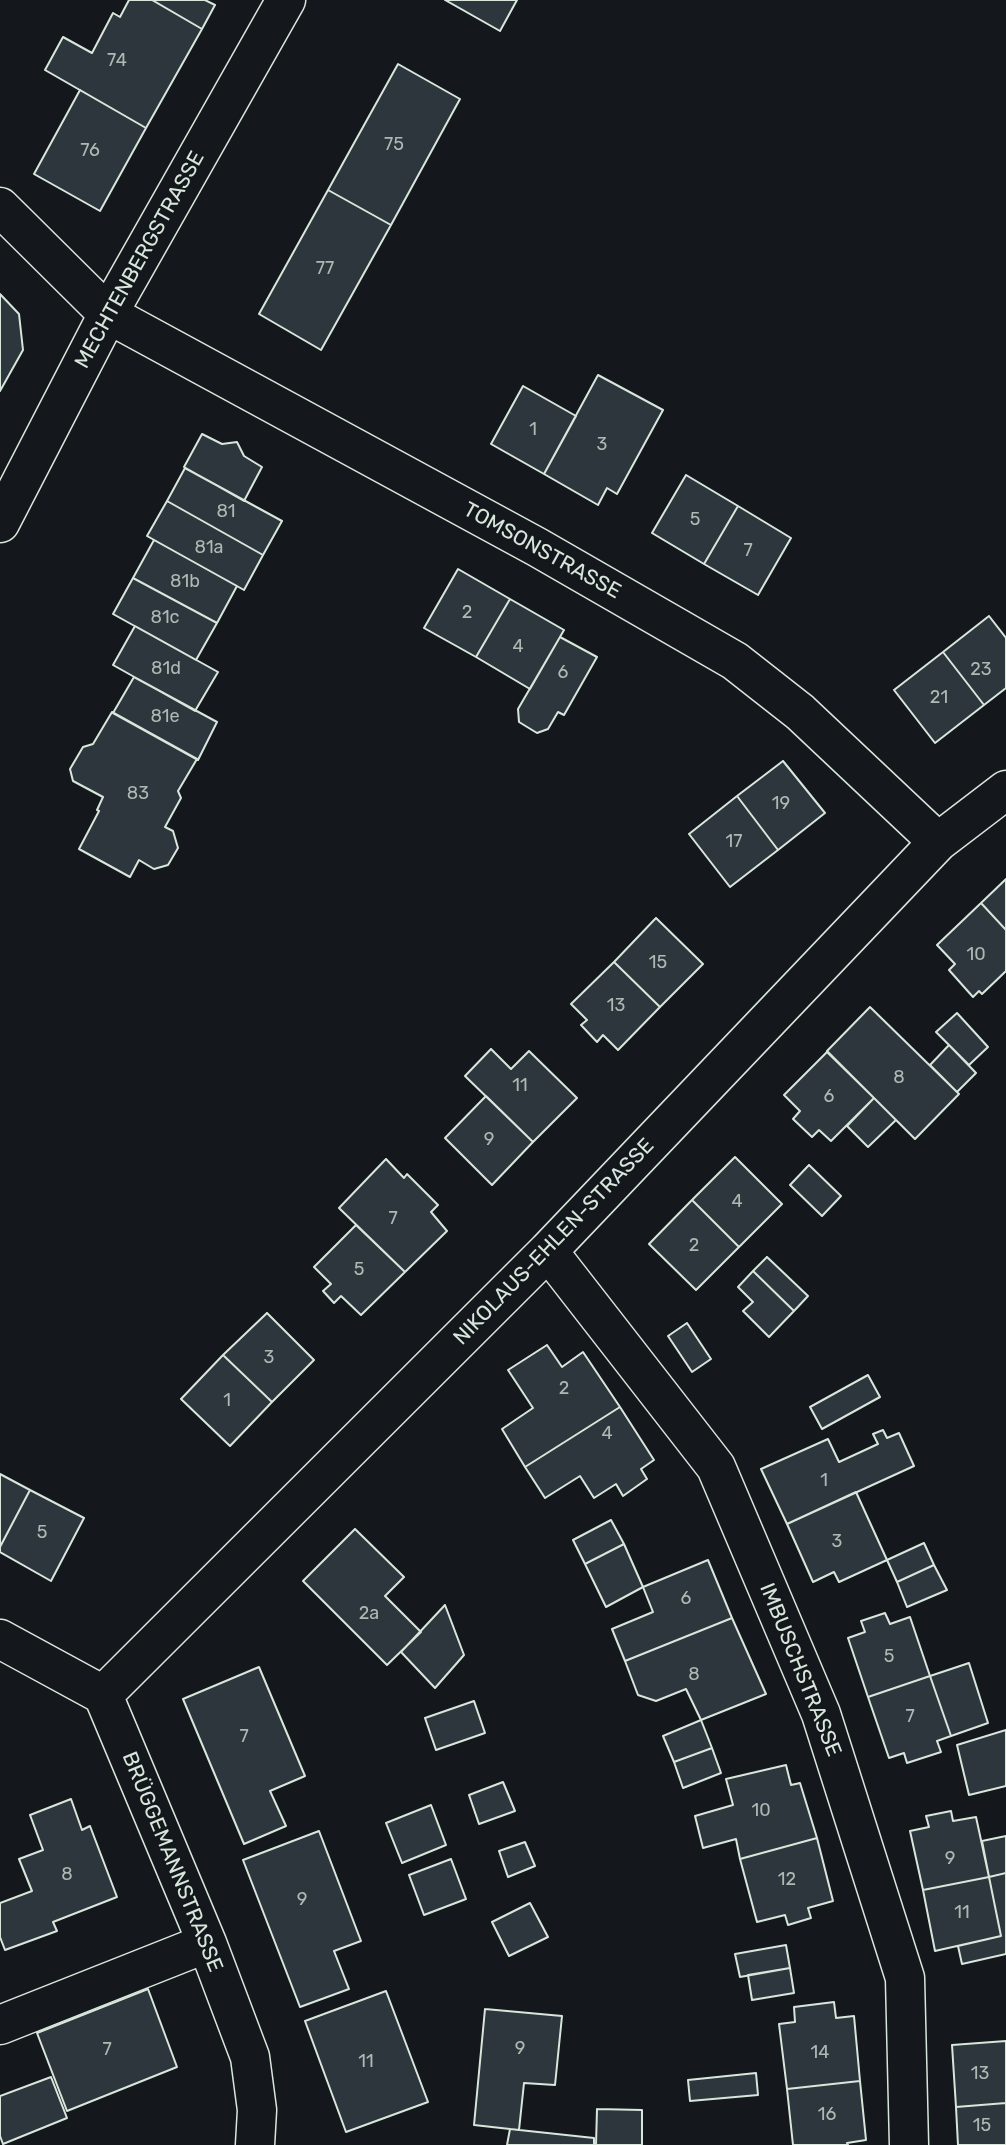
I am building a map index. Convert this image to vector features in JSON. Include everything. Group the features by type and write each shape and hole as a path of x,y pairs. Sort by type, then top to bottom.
{"street":[{"name":"MECHTENBERGSTRASSE","path":"0,523 108,314 286,0"},
{"name":"TOMSONSTRASSE","path":"0,207 108,314 537,547 735,661 800,712 938,842"},
{"name":"NIKOLAUS-EHLEN-STRASSE","path":"103,1695 548,1251 938,842 1006,790"},
{"name":"IMBUSCHSTRASSE","path":"548,1251 716,1467 821,1714 905,1978 909,2145"},
{"path":"0,1639 103,1695"},
{"name":"BRÜGGEMANNSTRASSE","path":"103,1695 206,1943 250,2057 257,2110 255,2145"},
{"path":"0,2025 206,1943"}],"building":[{"path":"129,0 152,0 202,29 146,128 45,70 63,37 92,53 113,13 120,17"},
{"path":"152,0 205,0 215,5 202,29"},
{"path":"445,0 517,0 500,31"},
{"path":"398,64 460,99 391,225 328,190"},
{"path":"80,90 146,128 100,211 34,174"},
{"path":"328,190 391,225 321,350 259,314"},
{"path":"0,294 19,314 23,350 0,391"},
{"path":"598,375 663,410 617,494 607,488 598,505 544,474"},
{"path":"523,386 576,416 544,474 491,444"},
{"path":"202,434 222,444 237,442 244,456 262,467 244,501 184,467"},
{"path":"185,468 282,521 263,555 167,501"},
{"path":"686,475 738,506 704,564 652,533"},
{"path":"167,501 263,555 244,590 147,536"},
{"path":"738,506 791,538 758,595 704,564"},
{"path":"154,540 237,586 217,623 133,578"},
{"path":"458,569 510,599 476,657 424,628"},
{"path":"133,578 217,623 196,660 113,614"},
{"path":"510,599 564,630 530,689 476,657"},
{"path":"989,616 1006,638 1006,688 984,705 943,652"},
{"path":"135,626 218,672 195,711 113,665"},
{"path":"560,637 597,657 564,715 558,712 548,729 537,733 519,722 518,709"},
{"path":"943,652 984,705 935,743 894,690"},
{"path":"134,677 217,722 198,760 113,713"},
{"path":"112,712 197,759 178,791 181,798 165,827 173,831 178,848 168,865 154,869 139,860 130,877 79,849 99,811 97,810 103,797 73,781 70,769 83,747 93,744"},
{"path":"783,761 825,813 778,850 737,796"},
{"path":"737,796 778,850 730,887 689,834"},
{"path":"1006,879 1006,930 981,903"},
{"path":"981,903 1006,930 1006,971 982,994 979,991 973,997 949,970 955,964 937,945"},
{"path":"656,918 703,964 660,1007 614,962"},
{"path":"614,962 660,1007 618,1050 603,1035 597,1042 581,1025 587,1020 571,1004"},
{"path":"870,1007 959,1094 915,1139 827,1051"},
{"path":"957,1013 988,1047 969,1065 936,1032"},
{"path":"949,1045 976,1073 957,1092 930,1065"},
{"path":"491,1049 511,1069 529,1051 577,1098 533,1142 465,1076"},
{"path":"827,1052 874,1098 831,1141 819,1130 812,1137 793,1119 800,1111 784,1095"},
{"path":"486,1096 533,1142 492,1185 445,1138"},
{"path":"874,1098 896,1120 868,1147 847,1126"},
{"path":"735,1157 782,1204 739,1247 692,1200"},
{"path":"386,1159 404,1178 407,1174 438,1205 431,1212 447,1231 405,1272 339,1208"},
{"path":"809,1165 841,1196 822,1216 790,1185"},
{"path":"692,1200 739,1247 696,1290 649,1244"},
{"path":"356,1225 405,1272 361,1315 341,1296 334,1303 323,1291 331,1284 314,1267"},
{"path":"767,1257 808,1296 794,1311 753,1271"},
{"path":"753,1271 794,1311 769,1337 743,1311 753,1302 738,1287"},
{"path":"267,1313 314,1360 272,1402 223,1355"},
{"path":"687,1323 711,1359 692,1372 668,1336"},
{"path":"547,1345 562,1367 583,1352 620,1407 525,1467 502,1429 533,1408 508,1370"},
{"path":"223,1355 272,1402 230,1446 181,1399"},
{"path":"868,1375 880,1397 822,1429 810,1407"},
{"path":"620,1407 654,1460 641,1469 647,1479 623,1496 616,1484 594,1498 580,1476 545,1498 525,1467"},
{"path":"883,1430 887,1438 899,1433 914,1466 787,1524 761,1469 828,1439 839,1462 878,1444 873,1434"},
{"path":"0,1474 30,1490 0,1547"},
{"path":"30,1490 84,1518 51,1581 0,1552 0,1547"},
{"path":"856,1492 887,1560 839,1582 834,1572 813,1582 787,1524"},
{"path":"611,1520 624,1544 585,1564 573,1540"},
{"path":"355,1529 404,1577 385,1596 421,1632 387,1665 303,1581"},
{"path":"924,1543 934,1565 897,1582 887,1560"},
{"path":"624,1544 643,1587 606,1607 585,1564"},
{"path":"708,1560 732,1618 625,1661 612,1629 653,1612 643,1587"},
{"path":"934,1565 947,1590 907,1607 897,1582"},
{"path":"445,1605 464,1655 435,1688 401,1652"},
{"path":"885,1613 890,1624 910,1617 930,1676 868,1697 848,1638 865,1632 861,1621"},
{"path":"732,1618 766,1694 701,1720 686,1689 656,1701 638,1695 625,1661"},
{"path":"969,1663 988,1723 951,1736 930,1676"},
{"path":"259,1667 305,1776 270,1791 286,1826 244,1844 183,1699"},
{"path":"930,1676 951,1736 937,1741 941,1752 907,1763 904,1753 889,1758 868,1697"},
{"path":"474,1701 485,1733 436,1750 425,1718"},
{"path":"701,1720 712,1748 674,1762 663,1736"},
{"path":"1006,1730 1006,1786 969,1795 957,1745"},
{"path":"712,1748 721,1773 683,1788 674,1762"},
{"path":"786,1765 791,1785 800,1783 817,1838 740,1859 736,1839 703,1848 695,1816 733,1805 726,1779"},
{"path":"503,1782 515,1811 479,1824 469,1795"},
{"path":"71,1799 82,1830 90,1826 117,1897 53,1922 57,1931 5,1950 0,1937 0,1903 32,1891 19,1859 43,1850 30,1815"},
{"path":"431,1805 446,1845 402,1863 386,1823"},
{"path":"951,1811 953,1821 976,1817 989,1877 923,1890 910,1831 929,1827 926,1816"},
{"path":"319,1831 361,1941 334,1951 349,1989 300,2007 243,1860"},
{"path":"1006,1836 1006,1873 989,1877 982,1841"},
{"path":"817,1838 833,1901 808,1908 811,1918 788,1925 785,1915 757,1922 740,1859"},
{"path":"525,1842 535,1866 508,1877 499,1851"},
{"path":"451,1859 466,1899 424,1915 409,1875"},
{"path":"1006,1873 1006,1954 962,1964 958,1946 1001,1936 989,1877"},
{"path":"989,1877 1001,1936 935,1951 923,1890"},
{"path":"530,1903 548,1937 509,1956 492,1922"},
{"path":"786,1945 790,1968 740,1977 735,1954"},
{"path":"790,1968 794,1993 752,2000 748,1975"},
{"path":"148,1989 177,2067 67,2111 37,2033"},
{"path":"386,1991 428,2102 346,2132 305,2021"},
{"path":"834,2002 836,2018 854,2016 860,2081 787,2089 779,2024 795,2022 794,2007"},
{"path":"485,2009 562,2016 555,2085 524,2083 519,2130 474,2125"},
{"path":"1006,2041 1006,2103 956,2107 952,2045"},
{"path":"756,2073 758,2095 690,2101 688,2080"},
{"path":"51,2077 67,2118 3,2144 0,2136 0,2096"},
{"path":"860,2081 866,2140 847,2143 848,2145 793,2145 787,2089"},
{"path":"1006,2103 1006,2145 958,2145 956,2107"},
{"path":"597,2109 642,2110 642,2145 596,2145"},
{"path":"510,2129 594,2138 594,2145 507,2145"}]}
